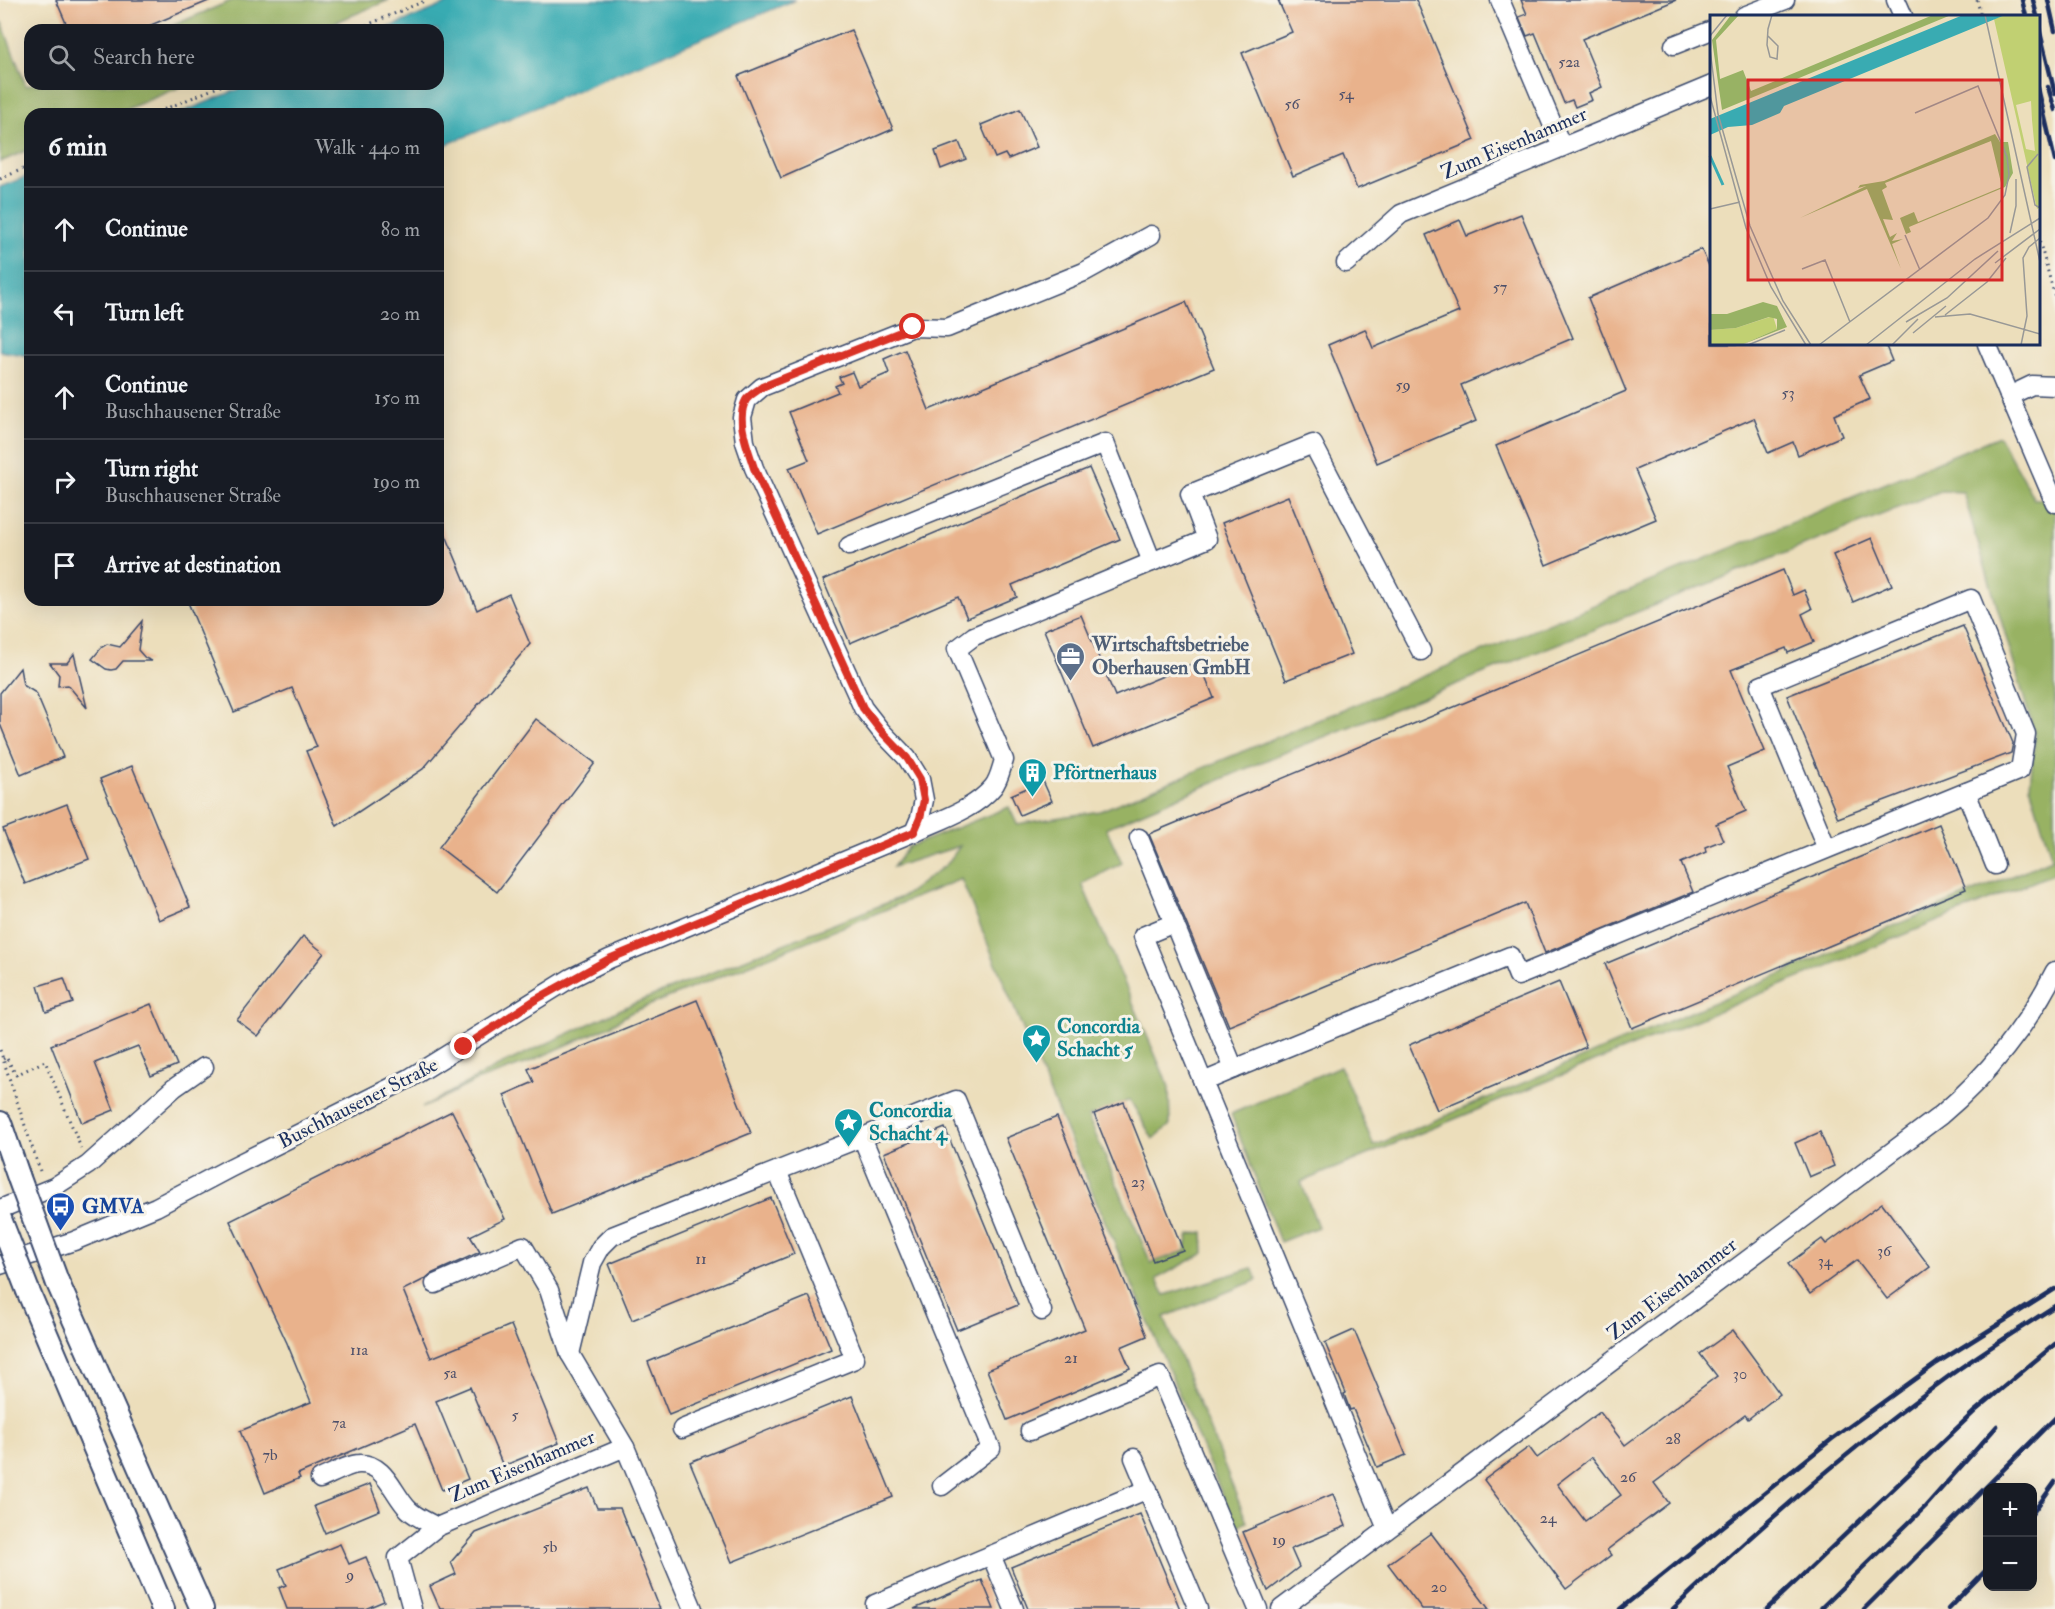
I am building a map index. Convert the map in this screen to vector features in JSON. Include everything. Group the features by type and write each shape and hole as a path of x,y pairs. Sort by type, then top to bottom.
{"main road":[{"path":"0,1124 29,1175 57,1281 202,1609"},
{"path":"0,1219 28,1291 163,1609"}],"street":[{"path":"1500,0 1562,147"},
{"path":"1747,15 1785,0"},
{"path":"1896,0 1903,15"},
{"path":"1674,45 1710,31"},
{"name":"Zum Eisenhammer","path":"1346,262 1401,214 1710,86"},
{"path":"914,832 924,800 920,779 907,758 876,726 863,708 754,468 746,442 742,417 747,400 762,387 913,327 947,328 1084,272 1151,235"},
{"path":"1988,345 2002,364 2008,396 2047,459 2055,503"},
{"path":"2008,396 2032,385 2055,386"},
{"path":"849,546 1105,443 1152,562 1207,539 1190,494 1313,444 1421,651"},
{"name":"Buschhausener Straße","path":"0,1265 74,1241 156,1207 410,1078 571,978 609,959 958,812 982,797 994,786 1004,760 957,649 974,636 1152,562"},
{"path":"1203,1082 1510,956 1518,976 2020,770 2026,734 1971,599 1760,686 1827,849"},
{"path":"1966,792 1995,865"},
{"path":"1139,838 1234,1068"},
{"path":"1174,923 1143,936 1387,1529"},
{"name":"Zum Eisenhammer","path":"1281,1609 1941,1115 1972,1087 1994,1062 2034,1008 2055,971"},
{"path":"0,1209 54,1187 88,1165 174,1088 204,1067"},
{"path":"570,1354 592,1263 601,1247 612,1236 956,1100 1042,1311"},
{"path":"862,1137 991,1448 942,1486"},
{"path":"682,1429 855,1359 777,1171"},
{"name":"Zum Eisenhammer","path":"435,1284 523,1246 549,1290 570,1354 625,1447 693,1609"},
{"path":"1030,1431 1160,1376 1258,1609"},
{"name":"Zum Eisenhammer","path":"412,1609 398,1558 437,1527 625,1447"},
{"path":"1134,1458 1198,1609"},
{"path":"320,1479 359,1464 374,1467 383,1473 399,1499 411,1512 437,1527"},
{"path":"872,1607 1148,1489"},
{"path":"991,1555 1014,1609"}],"path":[{"path":"369,24 427,0"},
{"path":"1977,0 1981,15"},
{"path":"167,108 211,90"},
{"path":"0,179 24,169"},
{"path":"2040,243 2055,297"},
{"path":"0,1050 29,1175"},
{"path":"3,1059 6,1057 16,1075 45,1060 88,1165"}],"green space":[{"path":"233,0 389,0 331,24 176,24"},
{"path":"0,18 24,81 24,90 173,90 129,108 24,108 24,152 0,162"},
{"path":"1999,436 2034,499 2055,498 2055,873 1301,1182 1318,1227 1280,1242 1231,1114 1340,1066 1374,1146 2052,859 2030,786 2035,735 1963,492 1941,491 1276,756 1106,828 1122,863 1082,884 1169,1087 1170,1125 1153,1139 1130,1100 1088,1117 1151,1263 1185,1251 1189,1235 1203,1232 1204,1253 1156,1279 1165,1295 1252,1268 1257,1280 1164,1317 1247,1522 1236,1527 1032,1051 961,879 630,1013 610,1026 524,1064 476,1081 422,1108 494,1068 630,1005 904,896 947,864 960,846 893,867 908,847 1009,807 1017,824 1100,811"}],"water":[{"path":"456,0 795,0 444,146 444,108 193,108 236,90 444,90 444,24 398,24"},
{"path":"24,177 24,355 0,351 0,187"}],"building":[{"path":"56,0 211,0 153,24 66,24"},
{"path":"1278,0 1416,0 1475,140 1357,189 1343,155 1293,176 1242,53 1292,32"},
{"path":"1521,0 1676,0 1582,39 1602,87 1589,93 1592,100 1575,107 1572,100 1564,103 1535,33 1527,36 1519,17 1527,14"},
{"path":"851,30 893,129 781,178 738,76"},
{"path":"1020,109 1037,147 1008,159 1005,154 995,158 981,125"},
{"path":"959,142 966,159 941,169 935,151"},
{"path":"1521,214 1573,338 1461,385 1476,421 1377,463 1328,345 1365,329 1373,348 1459,312 1426,235 1460,220 1467,236"},
{"path":"1701,249 1710,268 1710,345 1885,345 1892,361 1859,375 1870,399 1834,415 1842,436 1798,455 1793,442 1768,453 1754,418 1635,470 1656,519 1546,565 1496,446 1626,391 1588,298"},
{"path":"1186,302 1214,368 817,534 789,468 809,460 789,412 838,392 835,386 842,383 839,377 852,372 858,386 889,373 884,359 905,350 929,410"},
{"path":"1089,468 1120,539 1012,585 1017,597 967,618 958,597 850,643 823,580"},
{"path":"1288,496 1352,654 1286,680 1222,523"},
{"path":"444,530 477,610 509,594 530,644 423,769 337,826 306,751 317,747 292,688 234,712 190,606 444,606"},
{"path":"1872,538 1892,585 1853,602 1833,555"},
{"path":"1783,570 1793,595 1804,590 1812,609 1802,614 1814,642 1788,653 1786,648 1731,670 1765,751 1727,767 1746,811 1716,824 1723,840 1705,847 1706,852 1681,863 1693,892 1545,953 1525,903 1229,1026 1149,834"},
{"path":"1081,615 1115,696 1199,661 1214,698 1093,748 1044,630"},
{"path":"142,621 138,650 145,658 152,661 123,661 116,669 111,670 92,659 107,644 120,647"},
{"path":"1963,626 2013,743 2011,753 1838,818 1787,696"},
{"path":"74,654 87,708 68,685 58,686 59,675 50,663 67,663"},
{"path":"20,668 23,685 36,693 63,757 21,775 0,724 0,693"},
{"path":"536,719 595,763 497,892 439,847"},
{"path":"132,766 190,907 159,920 100,779"},
{"name":"Pförtnerhaus","path":"1043,781 1052,801 1020,815 1011,795"},
{"path":"67,804 89,859 25,884 3,829"},
{"path":"1939,824 1966,889 1632,1028 1605,964"},
{"path":"303,936 324,953 258,1036 237,1020"},
{"path":"64,978 73,1003 46,1012 38,986"},
{"path":"1559,982 1586,1047 1437,1110 1409,1045"},
{"path":"697,1000 751,1133 552,1214 504,1095 534,1082 528,1069"},
{"path":"151,1004 177,1065 151,1076 138,1046 95,1063 114,1110 82,1123 51,1045"},
{"path":"1124,1102 1183,1250 1153,1261 1094,1114"},
{"path":"452,1111 505,1219 470,1236 480,1252 431,1274 403,1290 431,1358 511,1325 559,1443 503,1466 470,1387 436,1401 468,1479 442,1490 415,1424 298,1474 300,1478 265,1493 240,1431 311,1402 287,1343 230,1221"},
{"path":"1057,1117 1147,1336 1121,1347 1130,1368 1007,1420 987,1370 1085,1329 1006,1138"},
{"path":"945,1128 1018,1305 957,1330 884,1153"},
{"path":"1820,1132 1834,1166 1809,1177 1795,1143"},
{"path":"771,1198 794,1254 632,1320 609,1264"},
{"path":"1882,1203 1930,1267 1887,1299 1857,1260 1810,1294 1788,1264 1822,1239 1826,1244"},
{"path":"809,1296 831,1349 669,1415 648,1362"},
{"path":"1354,1330 1406,1455 1377,1467 1353,1409 1350,1410 1344,1394 1346,1393 1325,1343"},
{"path":"1733,1330 1780,1394 1748,1419 1745,1415 1654,1483 1669,1503 1607,1550 1611,1555 1566,1589 1484,1480 1529,1447 1537,1458 1600,1412 1625,1445 1717,1376 1700,1354","holes":["1592,1457 1621,1495 1585,1521 1557,1484"]},
{"path":"852,1396 893,1497 732,1562 690,1462"},
{"path":"370,1484 380,1510 325,1533 314,1506"},
{"path":"589,1488 597,1508 620,1508 660,1609 440,1609 430,1586 456,1574 451,1562 476,1533"},
{"path":"1333,1494 1346,1526 1291,1549 1299,1567 1268,1591 1243,1532"},
{"path":"1140,1514 1180,1609 1028,1609 1011,1567"},
{"path":"1431,1533 1489,1609 1422,1609 1388,1564"},
{"path":"340,1544 349,1564 366,1557 384,1601 365,1609 287,1609 279,1588 286,1585 279,1569"},
{"path":"982,1580 994,1609 914,1609"}],"railway":[{"path":"2022,0 2026,15"},
{"path":"2033,0 2037,15"},
{"path":"2048,0 2055,31"},
{"path":"2040,32 2055,94"},
{"path":"2048,87 2055,110"},
{"path":"2040,97 2055,161"},
{"path":"1620,1609 1832,1439 1937,1363 2055,1289"},
{"path":"1673,1609 1738,1548 1874,1433 1958,1369 2055,1306"},
{"path":"1767,1609 1975,1411 2055,1344"},
{"path":"1864,1609 2055,1418"},
{"path":"1820,1609 1925,1507 1997,1426"},
{"path":"2037,1507 2055,1482"},
{"path":"1948,1609 1983,1573"}],"place":[{"name":"Wirtschaftsbetriebe Oberhausen GmbH","path":"1071,682"},
{"name":"Pförtnerhaus","path":"1032,798"},
{"name":"Concordia Schacht 5","path":"1036,1064"},
{"name":"Concordia Schacht 4","path":"848,1148"},
{"name":"GMVA","path":"61,1232"}],"route":[{"path":"464,1047 571,978 609,959 914,832 924,800 920,779 907,758 872,721 850,684 754,468 746,442 742,417 747,400 762,387 913,327"}]}
